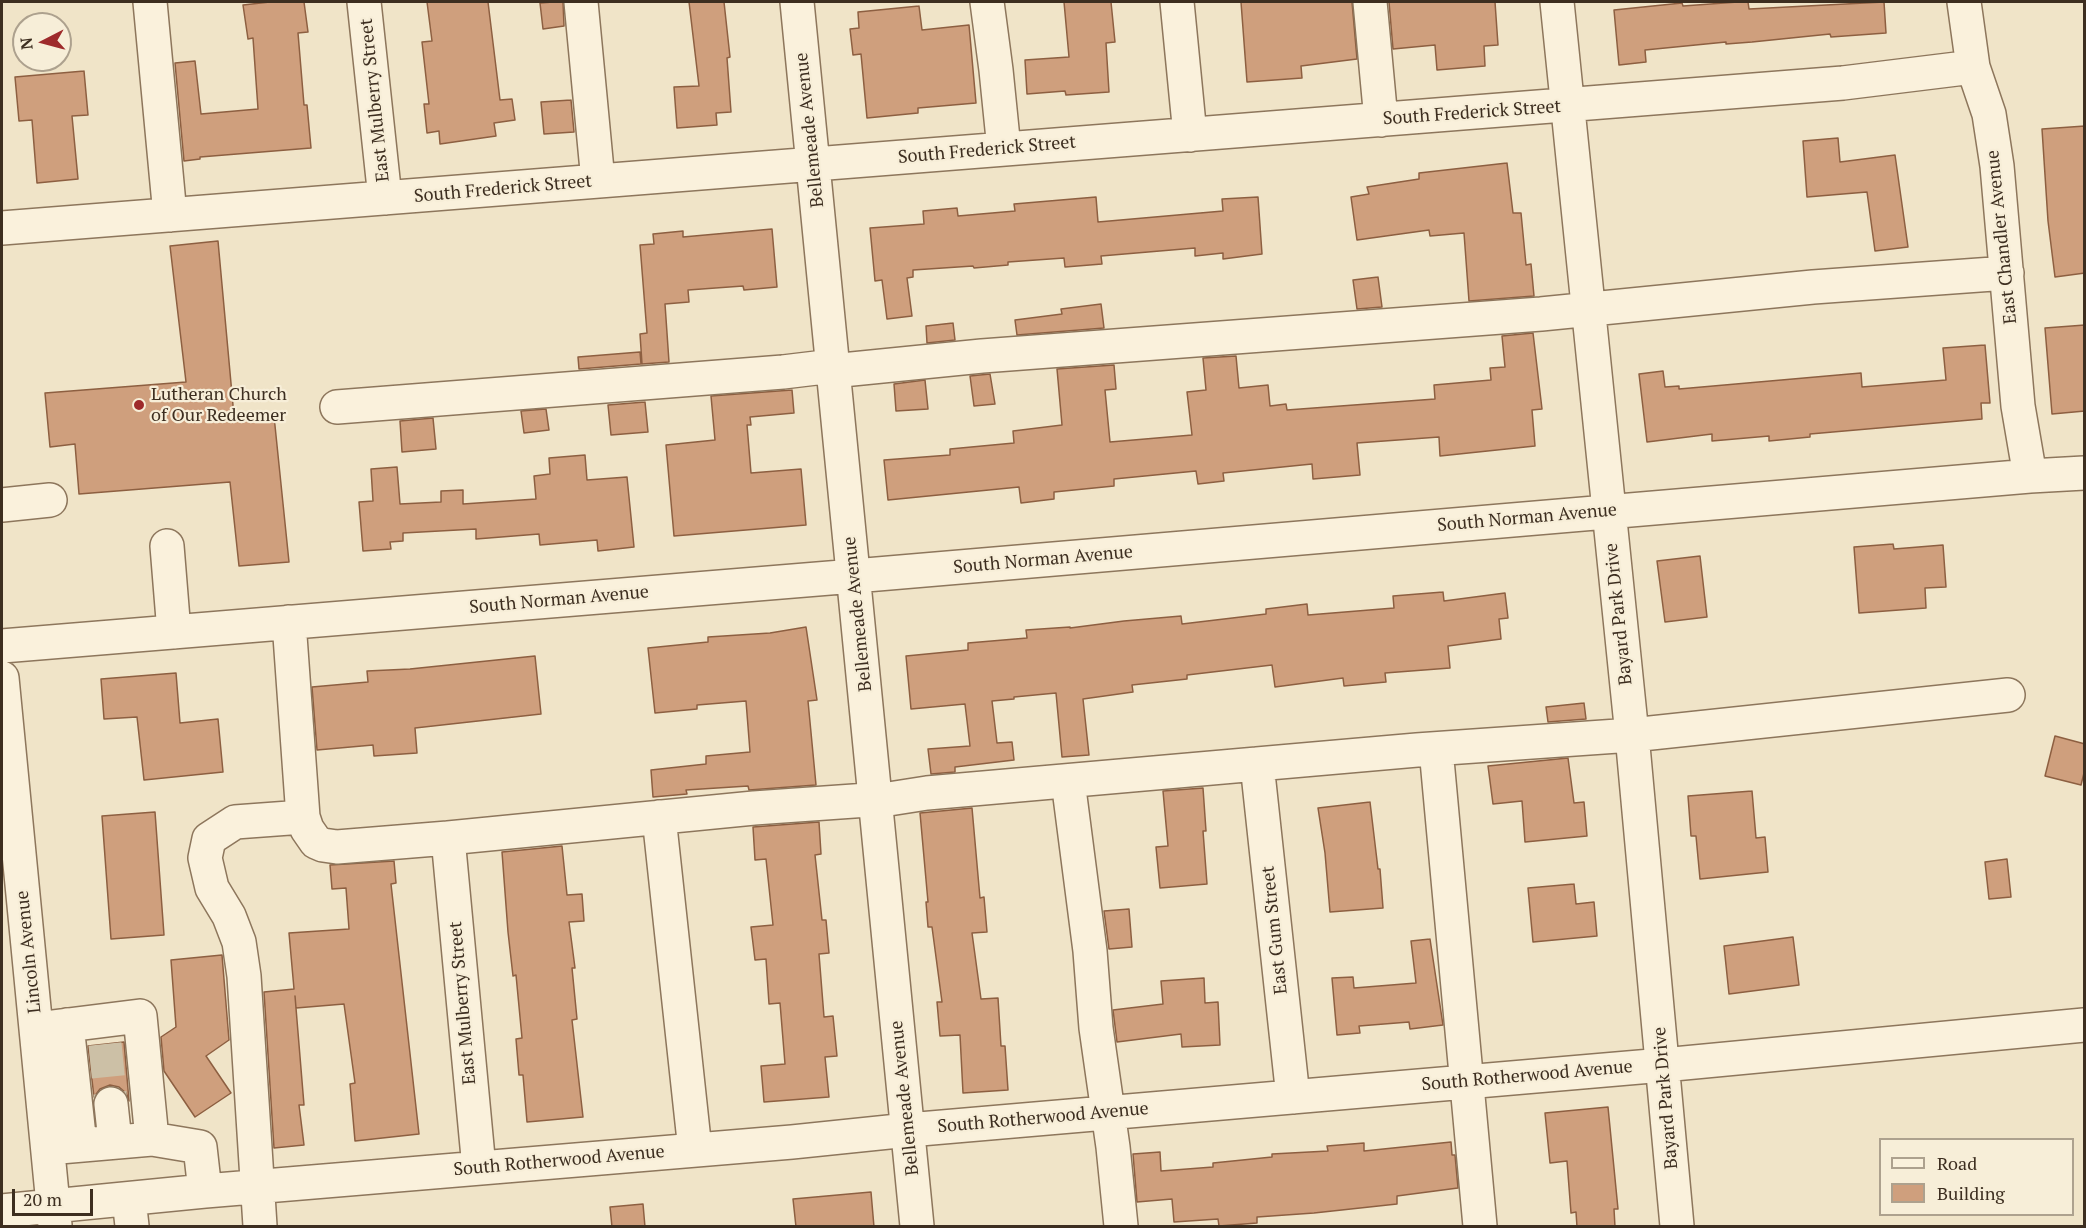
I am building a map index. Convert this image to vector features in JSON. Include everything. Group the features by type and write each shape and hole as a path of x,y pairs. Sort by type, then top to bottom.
{"street":[{"path":"150,2 170,215"},
{"name":"East Mulberry Street","path":"364,2 385,198"},
{"path":"581,2 598,181"},
{"name":"Bellemeade Avenue","path":"798,2 917,1227"},
{"path":"987,2 1004,149"},
{"path":"1177,2 1190,135"},
{"path":"1370,2 1381,120"},
{"name":"Bayard Park Drive","path":"1557,2 1632,735 1677,1227"},
{"name":"East Chandler Avenue","path":"1964,2 1973,67 1989,114 1997,166 2018,406 2030,476"},
{"name":"South Frederick Street","path":"2,228 1566,106 1843,83 1973,67"},
{"path":"336,407 783,372 833,366 842,370 982,356 1541,314 1813,287 2007,273"},
{"name":"South Norman Avenue","path":"2,646 2085,473"},
{"path":"2,505 50,500"},
{"path":"167,546 174,632"},
{"path":"290,622 303,817 307,829 316,842 337,847 754,808 876,801 927,793 1257,764 1632,735 2008,695"},
{"name":"Lincoln Avenue","path":"2,678 9,812 52,1027 48,1149 54,1216"},
{"path":"1436,749 1480,1227"},
{"name":"East Gum Street","path":"1257,764 1293,1097"},
{"path":"1068,781 1121,1227"},
{"path":"260,1227 244,975 238,942 229,916 212,888 205,858 209,839 235,822 303,817"},
{"path":"659,817 695,1150"},
{"name":"East Mulberry Street","path":"448,838 478,1168"},
{"path":"80,1145 52,1027 104,1032 140,1016 152,1139"},
{"name":"South Rotherwood Avenue","path":"2,1210 54,1216 130,1213 205,1191 1663,1065 2085,1025"},
{"path":"111,1104 115,1141"},
{"path":"48,1149 152,1139 200,1147 205,1191"}],"building":[{"path":"304,2 308,32 298,33 304,105 307,105 311,148 200,157 200,159 184,161 175,63 195,61 201,114 258,109 253,38 248,39 243,5"},
{"path":"427,2 488,2 500,100 512,99 515,120 494,123 496,136 440,144 439,131 427,133 424,104 429,104 422,42 432,41"},
{"path":"563,2 564,26 543,29 540,3"},
{"path":"689,2 724,2 730,57 727,58 731,112 716,113 717,125 677,128 674,87 699,86"},
{"path":"1064,2 1111,2 1115,42 1106,43 1109,92 1066,95 1065,91 1027,94 1025,60 1069,57"},
{"path":"1241,2 1352,2 1357,59 1301,66 1302,78 1247,82"},
{"path":"1389,2 1495,2 1498,45 1484,46 1485,66 1437,70 1435,45 1393,49"},
{"path":"1748,2 1749,9 1884,2 1886,33 1831,37 1830,34 1645,50 1646,62 1619,65 1614,10 1682,3 1683,6"},
{"path":"919,6 922,30 969,25 976,103 918,108 918,113 867,118 861,54 853,55 850,29 859,28 858,12"},
{"path":"84,71 88,115 72,116 78,179 37,183 32,120 19,121 15,77"},
{"path":"571,100 574,132 544,134 541,102"},
{"path":"2085,126 2085,273 2055,277 2048,221 2042,129"},
{"path":"1838,138 1840,162 1895,155 1908,247 1875,251 1867,192 1807,197 1803,141"},
{"path":"1507,163 1513,213 1521,213 1526,265 1531,264 1534,296 1469,301 1464,233 1430,236 1429,230 1357,240 1351,197 1369,194 1367,187 1419,179 1419,173"},
{"path":"1096,197 1098,222 1223,211 1222,199 1258,197 1262,254 1223,259 1223,253 1195,256 1195,248 1101,256 1102,264 1065,267 1064,258 1008,262 1008,265 974,268 973,266 913,270 913,277 907,278 912,316 887,319 882,280 875,281 870,228 924,224 923,211 957,208 958,216 1015,211 1014,204"},
{"path":"772,229 777,287 744,290 743,286 688,290 689,302 665,304 669,362 642,364 640,334 647,333 640,245 654,244 653,234 683,231 683,237"},
{"name":"Lutheran Church of Our Redeemer","path":"218,241 234,416 274,416 289,562 239,566 230,482 79,494 75,444 50,447 45,393 186,382 170,246"},
{"path":"1378,277 1382,307 1357,309 1353,280"},
{"path":"1101,304 1104,328 1017,335 1015,320 1062,314 1061,309"},
{"path":"953,323 955,340 927,343 926,326"},
{"path":"2085,325 2085,411 2052,414 2045,328"},
{"path":"1533,333 1542,409 1532,410 1535,446 1440,456 1439,437 1357,443 1360,475 1313,479 1312,464 1223,473 1224,481 1198,484 1196,471 1114,479 1114,486 1054,492 1054,499 1021,503 1019,487 888,500 884,460 950,455 950,449 1014,443 1013,431 1062,425 1057,369 1114,365 1116,389 1105,390 1110,442 1192,435 1187,392 1206,390 1203,358 1236,356 1239,388 1268,385 1270,406 1286,404 1287,410 1435,399 1434,385 1491,380 1490,368 1505,367 1502,336"},
{"path":"1985,345 1990,403 1981,403 1982,419 1810,434 1810,437 1769,441 1769,436 1712,441 1712,434 1647,442 1639,374 1663,371 1665,387 1679,386 1679,389 1861,373 1862,387 1946,380 1943,348"},
{"path":"640,352 641,364 579,369 578,357"},
{"path":"990,374 995,404 974,406 970,376"},
{"path":"925,380 928,409 896,411 894,384"},
{"path":"792,390 794,413 750,417 751,425 747,425 751,473 801,469 806,525 674,536 666,445 715,440 711,396"},
{"path":"645,402 648,432 611,435 608,405"},
{"path":"546,409 549,430 524,433 521,411"},
{"path":"433,418 436,449 402,452 400,421"},
{"path":"585,455 587,480 627,477 634,547 598,551 597,540 540,545 539,534 476,539 476,529 403,533 403,541 390,542 391,549 363,551 359,502 373,501 371,469 397,467 400,504 441,502 441,491 463,490 463,504 536,499 534,476 550,474 549,458"},
{"path":"1893,544 1894,549 1943,545 1946,587 1925,588 1926,608 1859,613 1854,547"},
{"path":"1700,556 1707,617 1665,622 1657,561"},
{"path":"1443,592 1444,601 1505,593 1508,618 1499,619 1501,639 1448,646 1450,668 1385,673 1386,682 1344,686 1343,678 1275,687 1272,665 1187,675 1187,679 1132,685 1133,692 1083,699 1089,755 1062,757 1056,693 1014,697 1014,699 992,701 997,743 1012,742 1014,760 955,767 955,772 931,774 928,749 970,746 965,704 911,709 906,656 968,650 968,643 1027,638 1026,630 1070,628 1181,616 1182,624 1266,614 1266,609 1307,604 1308,615 1394,608 1393,596"},
{"path":"806,627 817,700 808,701 816,785 749,790 748,786 686,790 687,794 653,797 651,770 706,764 706,756 750,752 746,701 697,705 697,709 655,713 648,648 708,642 708,637 770,633"},
{"path":"535,656 541,714 415,728 417,753 374,756 373,745 317,750 312,687 368,682 367,671 410,669"},
{"path":"176,673 180,723 218,719 223,772 144,780 137,717 104,719 101,679"},
{"path":"1584,703 1586,719 1548,722 1546,707"},
{"path":"2055,736 2085,744 2085,769 2081,785 2045,776"},
{"path":"1568,758 1574,803 1584,802 1587,836 1525,842 1522,801 1493,804 1488,766"},
{"path":"1203,788 1207,884 1160,888 1156,847 1168,846 1163,791"},
{"path":"1752,791 1756,838 1765,837 1768,872 1700,879 1696,836 1691,836 1688,796"},
{"path":"1370,802 1383,908 1330,912 1318,808"},
{"path":"972,808 980,898 984,897 987,932 972,933 981,999 998,998 1001,1046 1005,1046 1008,1090 963,1093 960,1035 940,1036 937,1002 942,1002 932,927 928,927 920,813"},
{"path":"155,812 164,935 111,939 102,816"},
{"path":"819,822 821,854 815,855 822,920 826,920 829,953 819,954 824,1017 833,1016 837,1056 825,1057 829,1097 764,1102 761,1066 785,1064 780,1003 769,1004 766,959 755,960 751,927 773,925 766,859 755,860 753,827"},
{"path":"562,846 567,895 582,894 584,921 569,922 575,968 572,968 577,1019 572,1020 583,1117 527,1122 523,1075 519,1075 516,1039 522,1038 516,975 513,976 508,932 502,852"},
{"path":"2007,859 2011,897 1989,899 1985,862"},
{"path":"394,861 396,883 391,884 419,1134 355,1141 350,1084 355,1083 344,1004 296,1008 295,996 304,1105 299,1105 304,1145 274,1148 264,992 294,989 289,933 349,929 346,888 332,889 330,865"},
{"path":"1574,884 1576,904 1594,902 1597,936 1533,942 1528,888"},
{"path":"1129,909 1132,947 1109,949 1104,911"},
{"path":"1793,937 1799,985 1729,994 1724,946"},
{"path":"1430,939 1443,1025 1410,1029 1409,1022 1359,1026 1360,1033 1337,1035 1332,978 1353,977 1354,988 1416,983 1411,941"},
{"path":"222,955 229,1040 206,1056 231,1093 195,1117 164,1071 161,1037 176,1027 171,960"},
{"path":"1204,978 1205,1003 1218,1002 1220,1045 1182,1047 1181,1034 1117,1042 1113,1010 1163,1004 1161,981"},
{"path":"124,1042 129,1101 126,1093 119,1087 110,1085 100,1089 94,1097 88,1046"},
{"path":"1608,1107 1618,1209 1614,1209 1615,1227 1577,1227 1576,1212 1571,1213 1567,1161 1550,1163 1545,1113"},
{"path":"1451,1142 1452,1155 1455,1155 1458,1188 1397,1196 1397,1204 1257,1217 1257,1223 1219,1226 1218,1219 1174,1222 1172,1199 1137,1202 1133,1154 1160,1152 1161,1171 1213,1167 1213,1163 1272,1157 1272,1154 1328,1151 1327,1146 1364,1143 1364,1151"},
{"path":"871,1192 874,1227 796,1227 793,1199"},
{"path":"643,1204 645,1227 612,1227 610,1207"}],"tunnel":[{"path":"105,1044 111,1104"}],"place":[{"name":"Lutheran Church of Our Redeemer","path":"139,405"}]}
